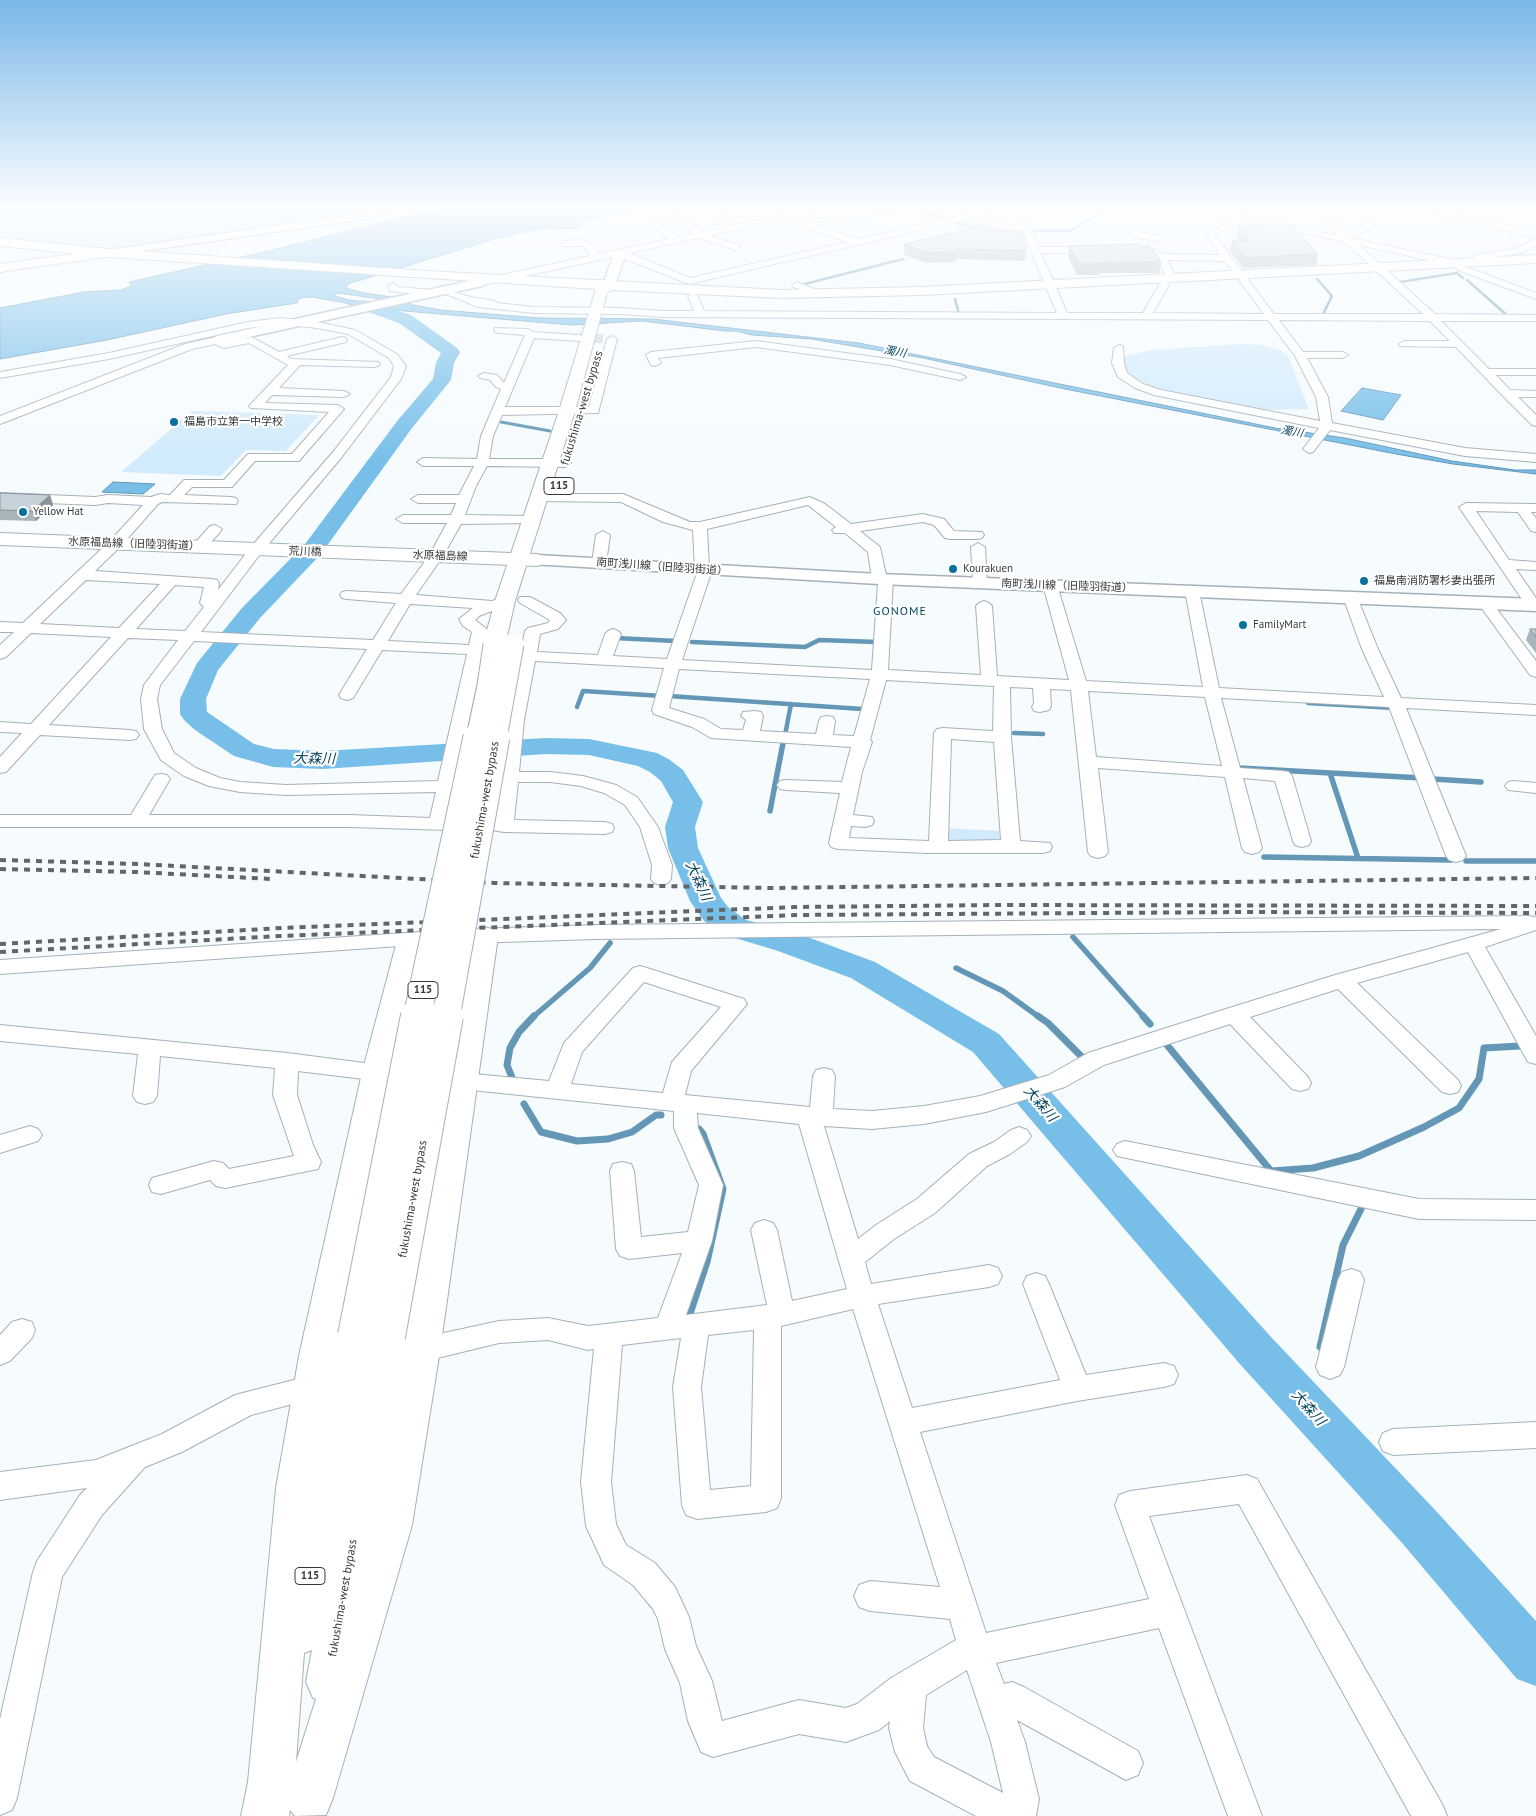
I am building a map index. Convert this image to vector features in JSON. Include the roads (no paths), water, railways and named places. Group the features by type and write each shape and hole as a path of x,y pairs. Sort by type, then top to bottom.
{"main road":[{"name":"fukushima-west bypass","path":"288,1804 388,1341 430,952 488,686 503,649 609,292"},
{"path":"643,292 693,296 852,297 956,292"},
{"path":"723,292 819,294 893,292"},
{"name":"水原福島線（旧陸羽街道）","path":"0,539 262,550"},
{"name":"荒川橋","path":"262,550 342,553"},
{"name":"水原福島線","path":"342,553 436,556 526,568"},
{"path":"288,1804 392,1525 388,1341 457,1080 479,936"},
{"path":"288,1804 296,1488 313,1387 388,1074 416,940"}],"street":[{"path":"416,292 437,293 484,305 534,310 601,321"},
{"path":"0,420 189,346 300,328 323,317 444,292"},
{"path":"814,292 819,294"},
{"path":"1052,292 1063,315"},
{"path":"1147,315 1161,292"},
{"path":"1252,292 1300,355 1322,397 1326,428 1312,445"},
{"path":"1405,292 1536,422"},
{"path":"693,296 694,313"},
{"path":"499,330 528,332 530,335 601,321 662,314 694,313 1536,318"},
{"path":"498,411 594,410 606,359 601,321"},
{"path":"0,375 109,356 265,322 300,328 352,332 394,356 400,366 397,377 262,550 214,603 191,637 152,685 149,699 153,729 167,756 190,772 224,784 286,790 448,782"},
{"path":"218,340 224,345 251,340 255,336 300,328"},
{"path":"1426,330 1444,330"},
{"path":"347,695 405,600 436,556 457,518 482,463 487,436 530,335"},
{"path":"251,340 289,362 374,364"},
{"path":"277,355 342,340"},
{"path":"655,362 652,355 756,344 890,362 960,377"},
{"path":"1404,344 1458,344"},
{"path":"1119,348 1118,363 1122,375 1148,390 1326,428 1465,452 1536,458"},
{"path":"1300,355 1342,355"},
{"path":"295,458 338,409 255,406 297,362"},
{"path":"342,374 352,363"},
{"path":"1486,372 1536,372"},
{"path":"484,376 493,377 500,386 508,388"},
{"path":"269,391 344,394"},
{"path":"1506,393 1536,394"},
{"path":"173,498 189,483 227,484 252,457 310,459"},
{"path":"423,462 557,463"},
{"path":"0,497 95,501 108,499 153,501"},
{"path":"0,654 116,543 153,501 160,498 173,498 231,501"},
{"path":"548,498 623,498 668,519 689,526 700,526 810,501 820,507 875,550 882,579 880,674 850,788 838,843 1043,847"},
{"path":"418,499 464,499"},
{"path":"1534,605 1466,507 1536,508"},
{"path":"1521,508 1536,528"},
{"path":"0,821 350,821 443,824 448,782 458,729 503,649 533,632 553,626 558,620 526,568 457,518 403,519"},
{"path":"831,531 924,518 940,522 950,535 978,541 980,583"},
{"path":"700,526 703,570 660,710 698,723 718,734 862,742"},
{"path":"198,547 214,529"},
{"path":"599,563 603,535"},
{"name":"南町浅川線（旧陸羽街道）","path":"526,568 599,563 882,579 1534,605"},
{"path":"1505,564 1536,566"},
{"path":"347,595 405,600 526,568"},
{"path":"526,568 467,619 468,624 480,630 503,649 515,729 498,825 605,828"},
{"path":"82,575 212,583 207,603 214,603"},
{"path":"0,768 121,633 171,581"},
{"path":"1050,585 1079,686 1098,852"},
{"path":"1192,591 1212,694 1252,848"},
{"path":"1350,597 1370,649 1396,704 1456,856"},
{"path":"1485,603 1536,672"},
{"path":"984,606 996,681 1011,846"},
{"path":"0,628 377,646 503,649 604,660 1396,704 1536,710"},
{"path":"604,660 614,634"},
{"path":"1040,707 1043,706 1041,684"},
{"path":"749,716 755,716 750,736"},
{"path":"823,740 827,721"},
{"path":"0,727 130,735"},
{"path":"938,846 943,733 1002,737"},
{"path":"1088,762 1283,776 1302,840"},
{"path":"508,777 550,777 584,781 610,789 631,801 649,827 662,865 661,879"},
{"path":"137,821 161,779"},
{"path":"786,785 850,788"},
{"path":"1514,786 1536,788"},
{"path":"843,820 865,822"},
{"path":"479,936 1536,922"},
{"path":"457,1080 815,1116 872,1120 924,1115 986,1104 1057,1081 1096,1059 1342,980 1507,934 1536,922"},
{"path":"0,966 416,940"},
{"path":"1474,943 1536,1056"},
{"path":"557,1090 572,1049 640,972 736,1004 680,1068 679,1103 686,1128 711,1185 699,1241 668,1329"},
{"path":"1342,980 1450,1086"},
{"path":"1234,1014 1300,1083"},
{"path":"0,1034 287,1062 388,1074"},
{"path":"145,1096 150,1049"},
{"path":"161,1185 214,1170 225,1179 309,1162 284,1095 287,1062"},
{"path":"824,1076 815,1116 851,1259 975,1649 1008,1742 1022,1799 1018,1816"},
{"path":"0,1144 30,1135"},
{"path":"851,1259 885,1232 926,1206 978,1160 1002,1148 1019,1136"},
{"path":"1125,1150 1419,1209 1536,1210"},
{"path":"622,1171 629,1249 699,1241"},
{"path":"696,1326 687,1387 697,1505 766,1498 775,1316 764,1230"},
{"path":"388,1341 548,1329 588,1338 609,1336 775,1316 862,1296 989,1276"},
{"path":"1330,1367 1351,1280"},
{"path":"1036,1284 1077,1389"},
{"path":"0,1353 22,1330"},
{"path":"609,1336 596,1482 601,1526 615,1556 644,1574 664,1598 673,1617 681,1649 696,1681 705,1722 713,1740 799,1717 846,1724 867,1718 910,1686 975,1649 1169,1610"},
{"path":"904,1422 1077,1389 1164,1375"},
{"path":"0,1486 97,1473 172,1443 245,1404 313,1387"},
{"path":"1394,1442 1536,1435"},
{"path":"0,1798 48,1572 91,1505 135,1458"},
{"path":"1245,1816 1130,1505 1247,1489 1430,1816"},
{"path":"870,1596 961,1604"},
{"path":"910,1686 906,1728 912,1752 922,1769 1012,1816"},
{"path":"994,1702 1012,1699 1126,1763"}],"water":[{"name":"濁川","path":"84,292 359,292 399,298 413,305 441,310 539,318 653,319 859,343 1275,428 1345,438 1452,461 1515,470 1536,470 1536,474 1453,464 1396,454 1065,389 923,358 811,339 752,335 736,331 641,321 572,325 357,307 346,303 312,297 302,298 297,303 226,314 107,340 0,359 0,308","holes":["337,293 388,300 395,305 349,300 335,296"]},
{"path":"1362,388 1401,395 1383,420 1341,411"},
{"path":"113,482 155,484 143,494 102,492"}],"waterway":[{"path":"1322,316 1332,296 1328,292"},
{"path":"1480,292 1509,317"},
{"path":"955,299 959,314"},
{"name":"大森川","path":"363,305 405,319 451,352 445,363 442,380 405,424 313,549 251,613 206,669 193,699 194,714 205,724 244,750 273,758 323,760 546,746 589,747 647,759 660,766 673,776 688,802 680,827 683,848 706,901 716,914 734,927 790,943 863,970 986,1043 1255,1350 1420,1528 1536,1660"},
{"path":"501,422 550,431"},
{"path":"615,638 676,641"},
{"path":"692,642 805,647 819,640 877,642"},
{"path":"577,707 583,691 662,696"},
{"path":"669,696 791,704"},
{"path":"1308,703 1395,708"},
{"path":"785,735 791,704"},
{"path":"791,704 862,709"},
{"path":"1014,733 1043,734"},
{"path":"770,811 783,743"},
{"path":"1239,768 1422,778"},
{"path":"1330,773 1358,858"},
{"path":"1433,779 1481,782"},
{"path":"1264,857 1451,860"},
{"path":"1466,861 1536,861"},
{"path":"1073,937 1144,1017"},
{"path":"533,1017 590,968 610,943"},
{"path":"956,968 1003,991 1039,1017"},
{"path":"1038,1016 1048,1023 1081,1056"},
{"path":"1143,1016 1150,1024"},
{"path":"513,1080 507,1065 510,1048 519,1032 533,1017"},
{"path":"1167,1045 1271,1171 1276,1172"},
{"path":"1272,1171 1313,1168 1359,1156 1424,1127 1459,1108 1479,1079 1484,1048 1520,1046"},
{"path":"524,1104 541,1132 577,1141 608,1139 632,1132 656,1115 661,1115"},
{"path":"689,1317 707,1262 723,1189 703,1134 699,1129"},
{"path":"1320,1347 1343,1245 1361,1209"}],"tunnel":[{"path":"580,338 609,339"}],"railway":[{"path":"0,860 138,864 494,883 771,888 1536,878"},
{"path":"0,869 136,872 272,879"},
{"path":"0,944 282,928 795,907 1002,905 1536,906"},
{"path":"0,952 279,936 796,915 1246,912 1536,913"}],"place":[{"name":"福島市立第一中学校","path":"174,422"},
{"name":"Yellow Hat","path":"23,512"},
{"name":"Kourakuen","path":"953,569"},
{"name":"福島南消防署杉妻出張所","path":"1364,581"},
{"name":"FamilyMart","path":"1243,625"}],"district":[{"name":"GONOME","path":"900,612"}]}
